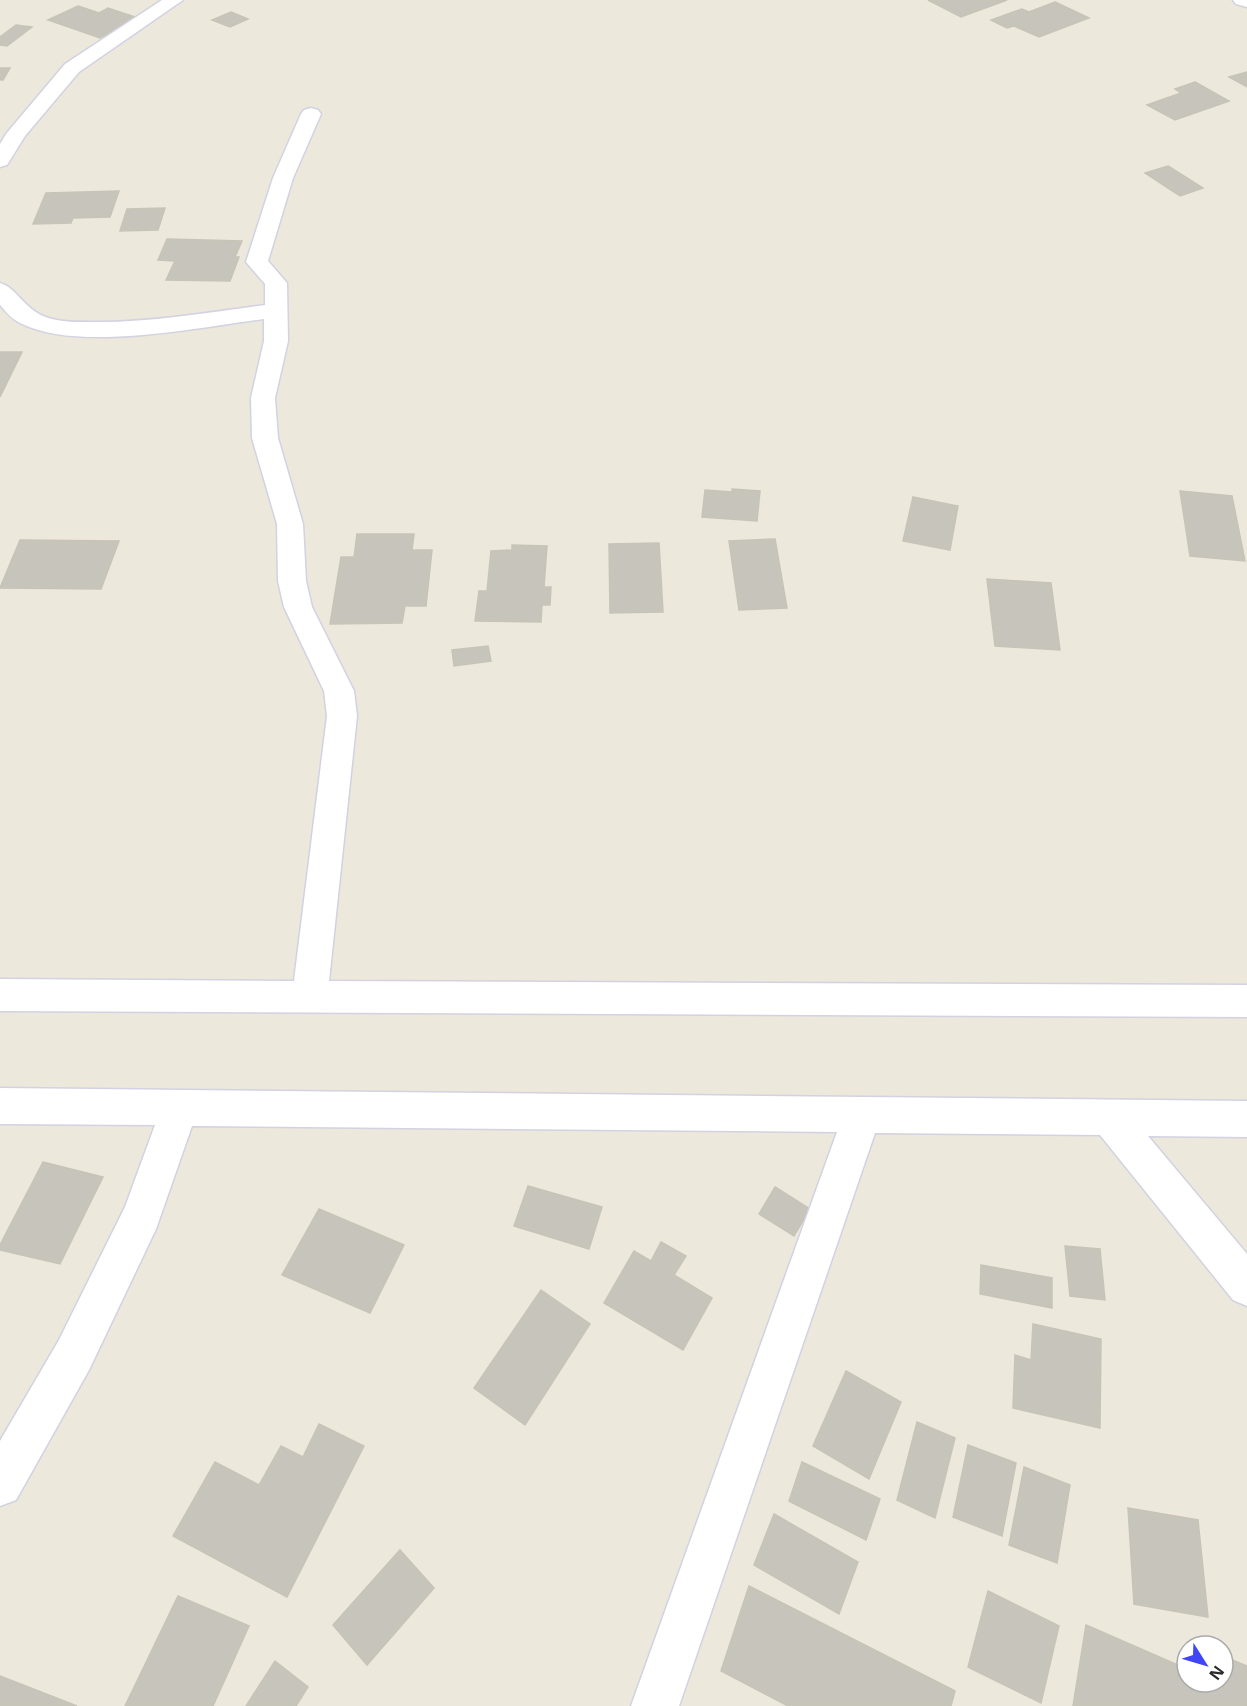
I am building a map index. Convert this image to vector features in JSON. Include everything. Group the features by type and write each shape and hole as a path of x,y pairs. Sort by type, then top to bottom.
{"street":[{"path":"0,161 16,134 72,68 174,0"},
{"path":"1242,0 1247,2"},
{"path":"310,996 342,716 339,691 298,607 292,581 291,524 265,438 263,398 276,341 276,283 258,262 283,178 311,114"},
{"path":"2,295 16,310 30,320 53,327 90,330 275,311"},
{"path":"0,994 1247,1001"},
{"path":"0,1106 1247,1119"},
{"path":"0,1484 74,1355 142,1215 180,1107"},
{"path":"655,1706 863,1114"},
{"path":"1109,1117 1247,1286"}],"building":[{"path":"928,0 1007,0 961,17"},
{"path":"1055,2 1089,18 1039,37 1014,26 1007,28 991,20 1022,9 1029,12"},
{"path":"78,6 99,13 108,8 138,18 100,38 48,20"},
{"path":"231,12 248,19 230,27 212,20"},
{"path":"16,25 32,27 7,46 0,45 0,37"},
{"path":"0,68 10,68 3,80 0,80"},
{"path":"1247,72 1247,87 1229,77"},
{"path":"1195,82 1229,101 1175,120 1147,105 1181,93 1175,89"},
{"path":"1168,166 1203,188 1180,196 1145,173"},
{"path":"119,191 110,217 73,218 71,223 33,224 46,193"},
{"path":"165,208 158,230 120,231 127,209"},
{"path":"167,239 242,241 235,257 239,257 230,281 166,280 175,261 158,260"},
{"path":"0,352 22,352 0,397"},
{"path":"732,489 760,491 757,521 702,517 705,490 732,492"},
{"path":"1180,491 1232,496 1245,561 1190,556"},
{"path":"913,497 958,506 950,550 903,541"},
{"path":"357,534 414,534 412,550 432,550 426,606 405,606 402,623 330,624 341,557 354,557"},
{"path":"775,539 787,608 739,610 729,541"},
{"path":"20,540 119,541 101,589 0,588"},
{"path":"659,543 663,612 610,613 609,544"},
{"path":"512,545 547,546 544,587 551,587 550,605 542,605 541,622 475,621 479,591 487,591 491,551 512,550"},
{"path":"987,579 1051,583 1060,650 995,646"},
{"path":"488,646 491,661 454,666 452,650"},
{"path":"43,1162 103,1177 60,1264 0,1250 0,1245"},
{"path":"528,1186 602,1207 589,1249 514,1226"},
{"path":"775,1187 810,1209 794,1236 759,1214"},
{"path":"319,1209 404,1245 370,1313 282,1275"},
{"path":"661,1242 686,1256 674,1275 712,1298 683,1350 604,1303 634,1251 651,1261"},
{"path":"1065,1246 1100,1249 1105,1300 1070,1296"},
{"path":"981,1265 1052,1278 1052,1308 980,1294"},
{"path":"541,1290 590,1324 525,1425 474,1388"},
{"path":"1033,1324 1101,1339 1100,1428 1013,1408 1015,1355 1031,1360"},
{"path":"846,1371 901,1402 869,1479 813,1446"},
{"path":"917,1422 955,1438 935,1518 897,1500"},
{"path":"319,1424 364,1446 287,1597 173,1536 215,1462 259,1485 281,1446 303,1457"},
{"path":"968,1445 1016,1463 1002,1536 953,1517"},
{"path":"802,1462 880,1499 866,1540 789,1501"},
{"path":"1024,1467 1070,1485 1057,1563 1009,1545"},
{"path":"1128,1508 1198,1520 1208,1617 1134,1604"},
{"path":"774,1514 858,1562 839,1614 754,1565"},
{"path":"400,1550 434,1588 367,1665 333,1625"},
{"path":"749,1586 955,1691 951,1706 788,1706 721,1671"},
{"path":"988,1591 1059,1626 1041,1703 968,1667"},
{"path":"178,1596 249,1626 213,1706 125,1706"},
{"path":"1086,1625 1175,1664 1175,1694 1235,1694 1235,1661 1247,1666 1247,1706 1073,1706"},
{"path":"275,1661 308,1687 296,1706 246,1706"},
{"path":"0,1676 77,1706 0,1706"}]}
